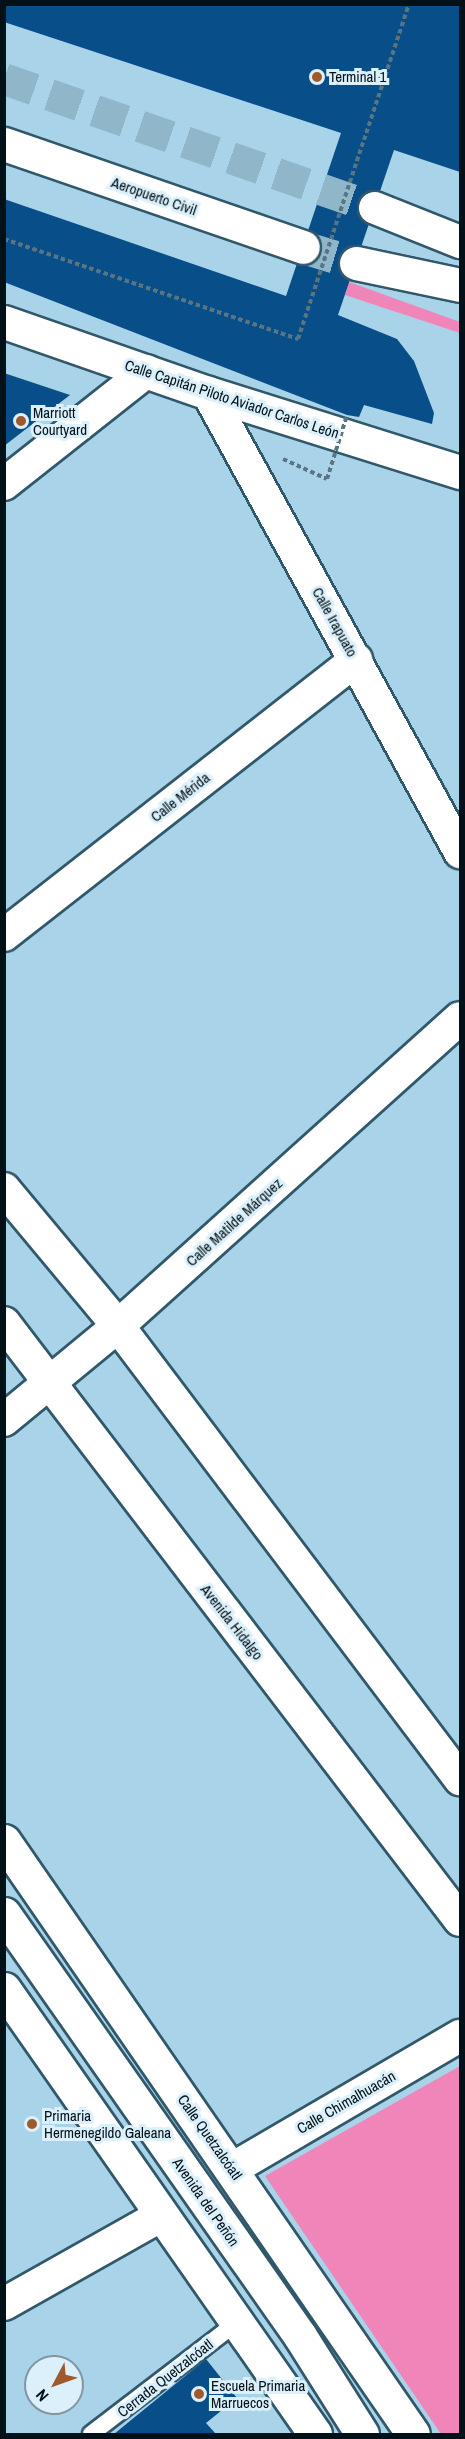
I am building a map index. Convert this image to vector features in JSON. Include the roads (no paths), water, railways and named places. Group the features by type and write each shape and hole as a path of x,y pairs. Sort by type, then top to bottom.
{"street":[{"name":"Aeropuerto Civil","path":"4,144 303,247"},
{"path":"375,208 460,242"},
{"path":"356,263 460,285"},
{"name":"Calle Capitán Piloto Aviador Carlos León","path":"4,322 208,393 460,472"},
{"path":"4,484 147,371"},
{"name":"Calle Irapuato","path":"208,393 460,852"},
{"name":"Calle Mérida","path":"4,935 356,660"},
{"name":"Calle Matilde Márquez","path":"4,1420 50,1386 460,1018"},
{"path":"4,1190 118,1326 460,1779"},
{"name":"Avenida Hidalgo","path":"4,1323 460,1920"},
{"name":"Calle Quetzalcóatl","path":"4,1841 413,2434"},
{"name":"Avenida del Peñón","path":"4,1914 293,2326 362,2434"},
{"path":"4,1989 239,2321 315,2434"},
{"name":"Calle Chimalhuacán","path":"232,2169 460,2036"},
{"path":"4,2304 162,2215"}],"lane":[{"name":"Cerrada Quetzalcóatl","path":"91,2434 239,2321"}],"tunnel":[{"path":"4,79 375,208"},
{"path":"303,247 356,263"}],"place":[{"name":"Terminal 1","path":"317,77"},
{"name":"Marriott Courtyard","path":"21,421"},
{"name":"Primaria Hermenegildo Galeana","path":"32,2124"},
{"name":"Escuela Primaria Marruecos","path":"199,2394"}]}
